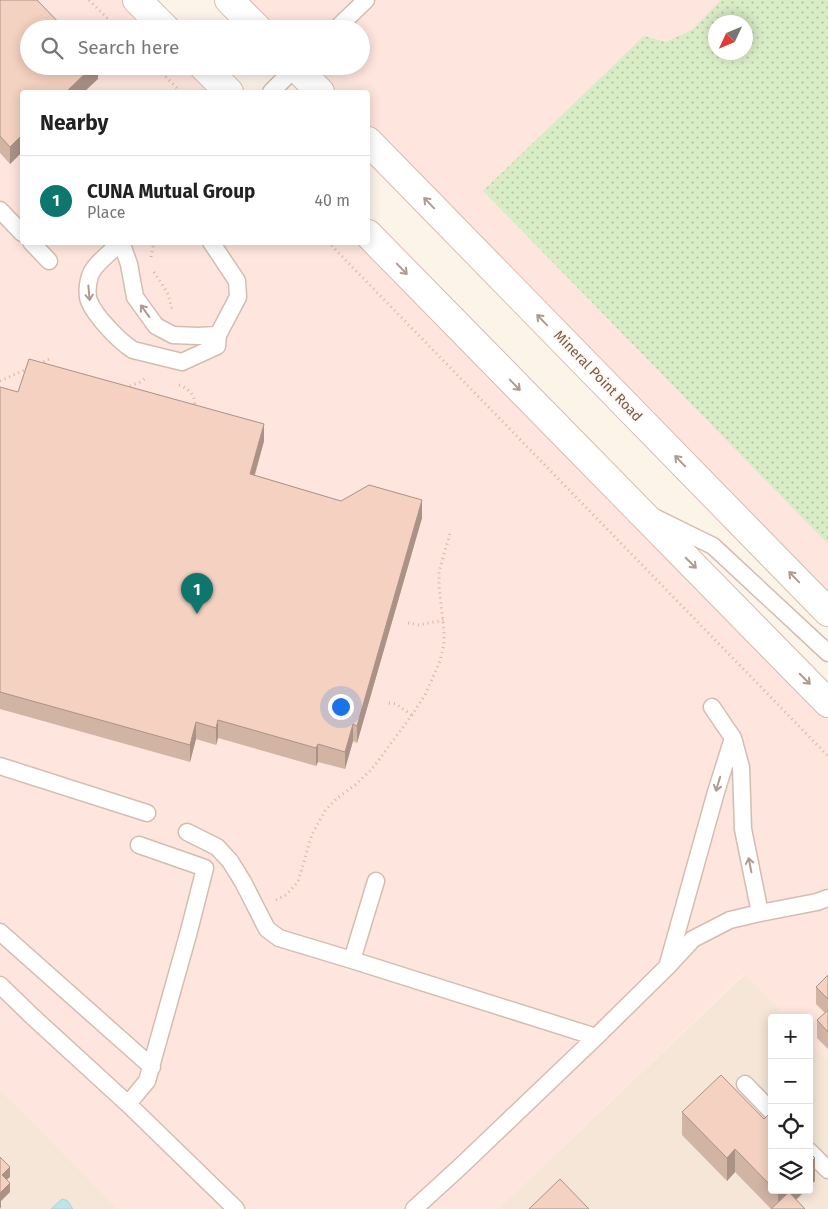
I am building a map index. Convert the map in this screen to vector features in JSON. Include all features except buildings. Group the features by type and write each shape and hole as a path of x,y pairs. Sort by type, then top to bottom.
{"main road":[{"path":"137,0 157,20"},
{"path":"229,0 249,20"},
{"path":"212,75 227,90"},
{"path":"304,75 318,90"},
{"name":"Mineral Point Road","path":"370,143 828,612"},
{"path":"370,236 828,703"}],"lane":[{"path":"345,20 366,0"},
{"path":"273,90 288,75"},
{"path":"0,210 20,231"},
{"path":"35,245 50,261"},
{"path":"213,245 237,281 238,297 218,335 217,346 182,362 133,350 126,345 101,321 88,300 87,287 92,270 117,246 129,264 135,297 156,326 173,335 218,335"},
{"path":"150,354 164,330"},
{"path":"636,508 713,546 828,653"},
{"path":"712,707 733,738 741,767 743,829 760,913"},
{"path":"668,966 716,792 733,738"},
{"path":"0,766 147,813"},
{"path":"187,832 217,847 230,861 267,929 279,938 596,1037"},
{"path":"128,1104 147,1081 152,1067 205,868 139,846"},
{"path":"352,960 376,881"},
{"path":"414,1209 596,1037 693,939 730,920 828,898"},
{"path":"0,932 152,1067"},
{"path":"0,985 128,1104 236,1209"},
{"path":"746,1084 768,1108"},
{"path":"813,1155 828,1170"}],"path":[{"path":"89,0 109,20"},
{"path":"164,75 179,90"},
{"path":"331,245 828,756"},
{"path":"0,381 51,358"},
{"path":"177,384 193,394 195,402 193,413"},
{"path":"271,903 286,895 298,882 312,834 325,811 336,799 372,769 425,695 440,661 444,644 444,620 439,572 451,530"},
{"path":"408,623 419,624 444,620"},
{"path":"389,702 412,714"}],"shaded area":[{"path":"0,0 137,0 157,20 20,20 20,75 212,75 227,90 20,90 20,245 370,244 828,703 828,1061 813,1045 813,1014 783,1014 744,974 498,1209 118,1209 0,1090"},
{"path":"229,0 828,0 828,612 370,143 370,90 318,90 304,75 370,75 370,20 249,20"},
{"path":"745,974 783,1014 768,1014 768,1194 813,1194 813,1045 828,1061 828,1209 498,1209"},
{"path":"0,1090 118,1209 0,1209"}],"green space":[{"path":"721,0 828,0 828,544 483,191 644,36 666,42 692,30"}],"water":[{"path":"62,1199 68,1201 73,1209 51,1209"}],"place":[{"name":"CUNA Mutual Group","path":"197,614"}]}
